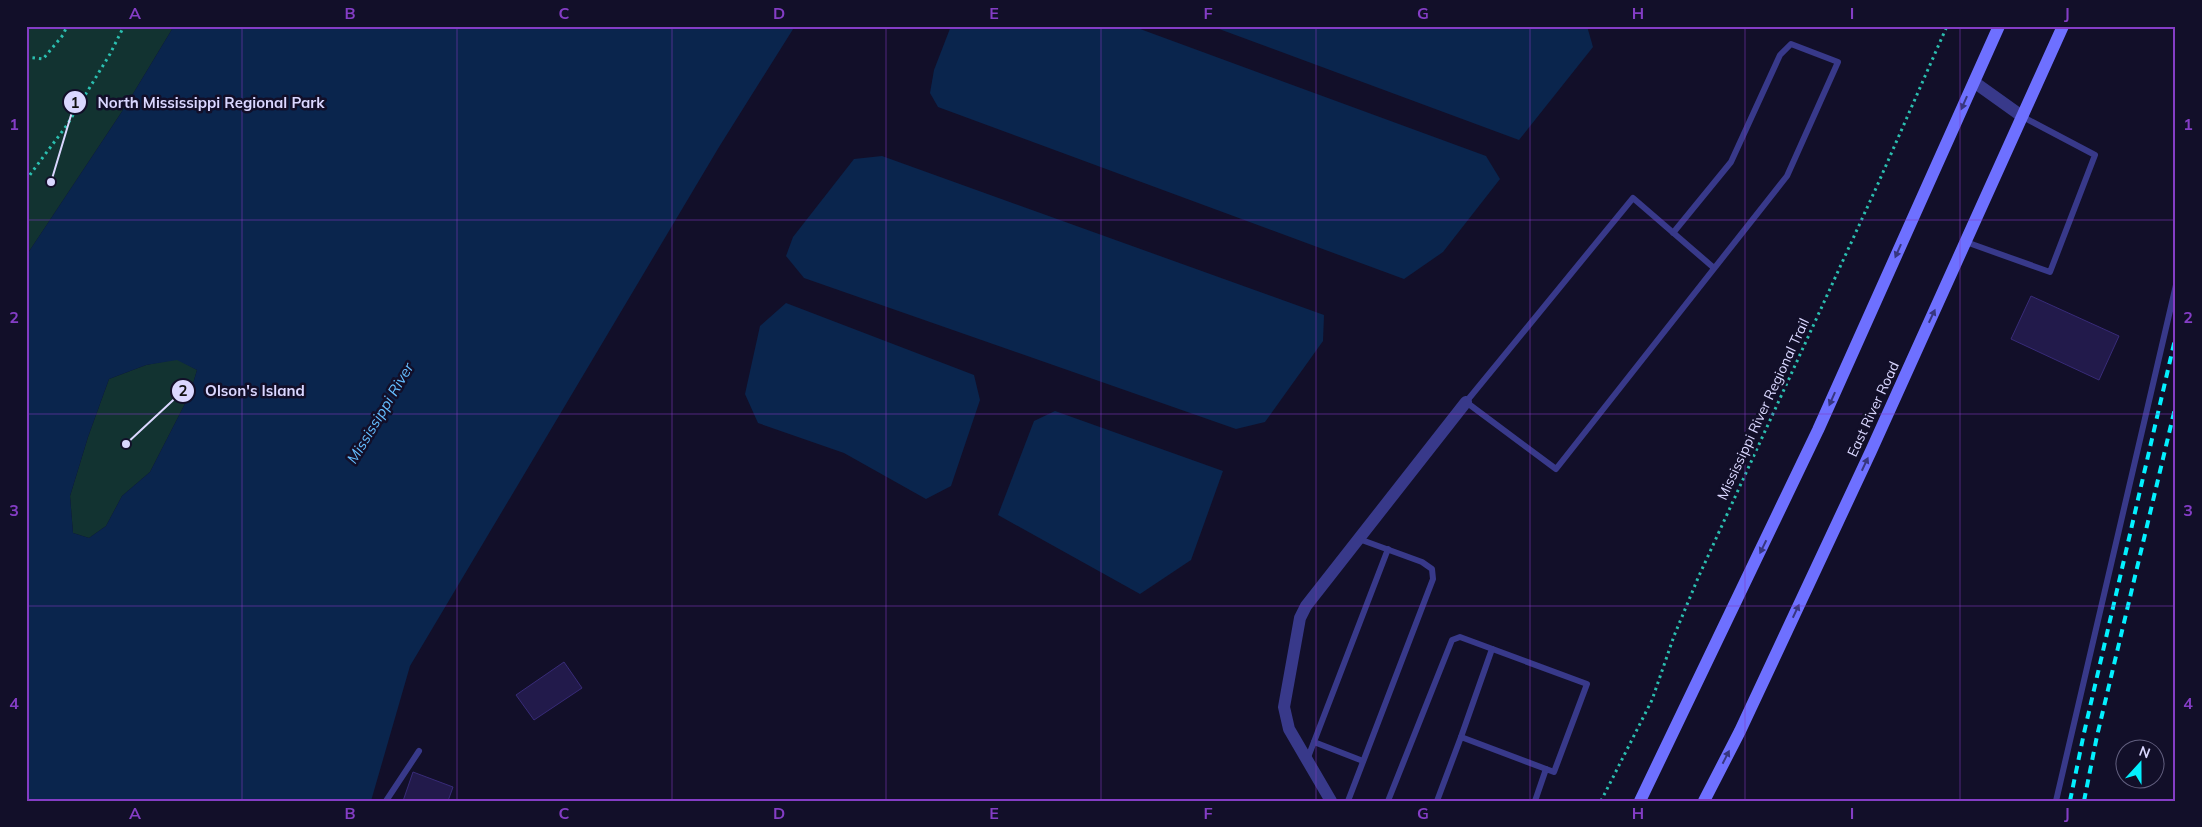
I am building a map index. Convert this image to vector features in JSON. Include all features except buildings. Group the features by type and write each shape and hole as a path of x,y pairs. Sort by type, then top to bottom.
{"street":[{"path":"1640,801 1806,457 1999,26"},
{"name":"East River Road","path":"1704,801 1744,722 1966,242 2063,26"},
{"path":"1974,82 2023,117"},
{"path":"1331,801 1285,719 1284,707 1300,618 1306,606 1466,402"}],"lane":[{"path":"1673,233 1731,162 1780,55 1791,44 1838,62 1786,176 1714,268 1556,469 1466,402 1633,198 1673,233 1714,268"},
{"path":"1966,242 2050,272 2095,155 2023,117"},
{"path":"2056,801 2176,285"},
{"path":"1348,801 1433,579 1432,569 1422,562 1359,538"},
{"path":"1307,760 1388,550"},
{"path":"1388,801 1452,640 1460,637 1586,684 1554,772 1461,738"},
{"path":"1436,801 1461,738 1492,648"},
{"path":"1314,742 1363,761"},
{"path":"386,801 419,751"},
{"path":"1534,801 1546,769"}],"path":[{"path":"26,57 43,59 63,36 67,26"},
{"path":"26,180 67,125 110,54 124,26"},
{"name":"Mississippi River Regional Trail","path":"1601,801 1652,700 1674,636 1698,578 1877,186 1947,26"}],"green space":[{"path":"26,26 174,26 125,107 26,256"},
{"path":"177,359 197,370 190,394 150,472 122,496 106,526 89,538 73,533 70,496 88,437 109,379 146,365"}],"water":[{"name":"Mississippi River","path":"174,26 795,26 719,147 410,666 371,801 26,801 26,256 125,107","holes":["177,360 197,370 190,394 150,472 122,496 106,526 89,538 73,533 70,496 88,437 109,379 146,365"]},
{"path":"951,26 1132,26 1486,156 1500,179 1443,252 1404,279 938,107 930,93 934,70"},
{"path":"1211,26 1587,26 1593,47 1519,140"},
{"path":"882,156 1324,315 1323,341 1265,422 1236,429 804,278 786,256 793,237 854,159"},
{"path":"786,303 974,375 980,400 951,486 926,499 844,453 758,423 745,394 760,326"},
{"path":"1055,411 1223,471 1191,560 1140,594 998,515 1034,421"}],"railway":[{"path":"2070,801 2176,335"},
{"path":"2084,801 2097,736 2176,404"}],"place":[{"name":"North Mississippi Regional Park","path":"51,182"},
{"name":"Olson's Island","path":"126,444"}]}
